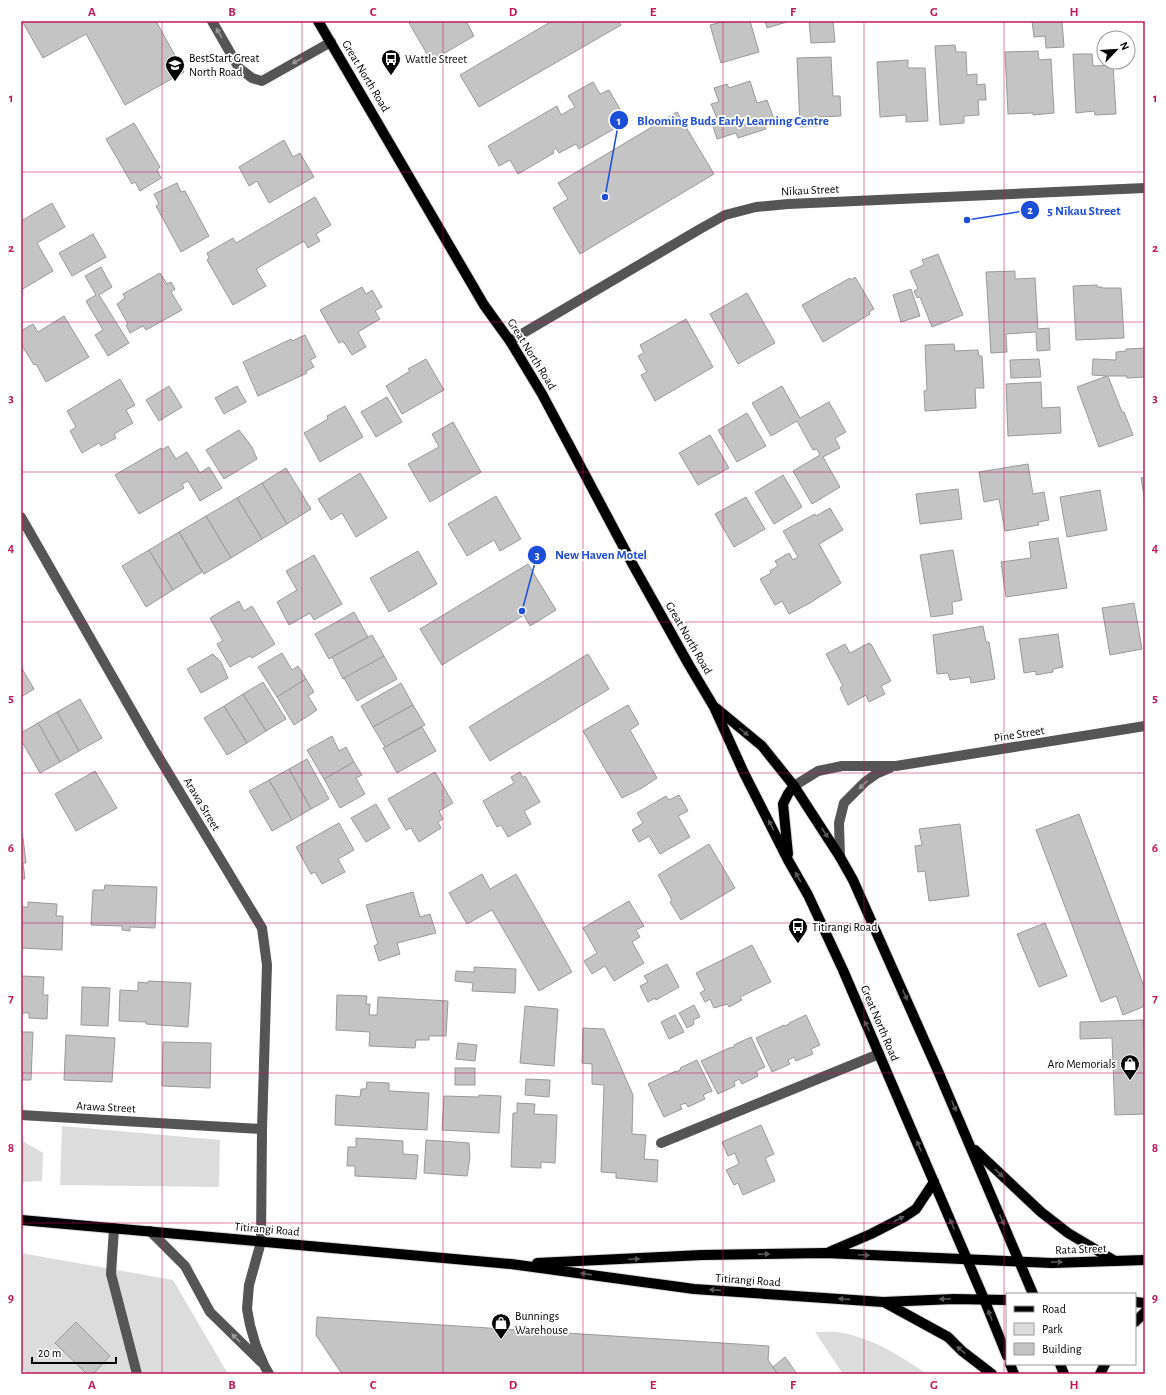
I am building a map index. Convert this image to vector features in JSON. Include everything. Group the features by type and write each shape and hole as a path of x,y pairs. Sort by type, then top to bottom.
{"main road":[{"name":"Great North Road","path":"318,21 484,305 510,341 542,394 633,565 714,707 744,773 788,860 808,895 843,970 1006,1354"},
{"name":"Great North Road","path":"714,707 762,746 794,786 840,857 853,880 971,1146 1033,1293"},
{"path":"788,860 783,804 794,786"},
{"path":"971,1146 1041,1212 1068,1233 1115,1261"},
{"path":"825,1253 871,1234 904,1217 916,1209 934,1182"},
{"name":"Titirangi Road","path":"21,1220 511,1264 694,1289 883,1302 954,1299 1006,1300"},
{"name":"Titirangi Road","path":"511,1264 702,1255 825,1253 967,1260"},
{"name":"Rata Street","path":"967,1260 1052,1263 1145,1260"},
{"path":"883,1302 948,1338 992,1374"},
{"path":"1136,1321 1145,1312"},
{"path":"1100,1374 1104,1365"}],"street":[{"path":"212,21 239,68 252,78 262,82 331,42"},
{"name":"Nīkau Street","path":"510,341 725,215 756,207 788,204 1145,188"},
{"name":"Arawa Street","path":"21,517 152,746 262,928 267,965 262,1129 261,1242 249,1284 248,1309 250,1325 266,1370"},
{"name":"Pine Street","path":"794,786 818,771 842,766 896,766 1145,726"},
{"name":"Pine Street","path":"840,857 840,823 844,803 865,782 876,774 896,766"},
{"path":"661,1142 879,1054"},
{"name":"Arawa Street","path":"21,1115 262,1129"},
{"path":"114,1228 111,1274 137,1374"},
{"path":"150,1231 185,1266 210,1312 266,1370"}],"green space":[{"path":"62,1126 220,1140 219,1187 60,1185"},
{"path":"21,1140 43,1153 42,1181 21,1182"},
{"path":"21,1253 173,1280 228,1374 27,1374 21,1367"},
{"path":"815,1332 840,1332 865,1339 897,1355 927,1374 843,1374"}],"building":[{"path":"22,21 156,21 184,72 125,105 86,34 43,58"},
{"path":"408,21 466,21 474,36 431,61"},
{"path":"552,21 618,21 621,25 479,107 460,75"},
{"path":"726,21 750,21 759,52 721,63 710,25"},
{"path":"765,21 790,21 767,28"},
{"path":"809,21 833,21 835,42 811,43"},
{"path":"1032,21 1062,21 1064,47 1046,48 1045,36 1034,37"},
{"path":"955,45 956,52 966,52 967,75 977,74 977,85 985,84 986,100 978,100 979,115 964,116 964,123 940,125 935,46"},
{"path":"1038,51 1039,60 1051,59 1054,113 1033,115 1033,113 1008,114 1005,52"},
{"path":"1073,54 1092,54 1093,66 1096,66 1096,70 1113,70 1116,114 1095,115 1094,111 1076,113"},
{"path":"831,57 833,96 840,96 841,116 820,117 820,126 800,127 797,58"},
{"path":"908,60 908,68 925,68 928,121 906,122 906,115 880,117 877,62"},
{"path":"750,81 757,103 767,100 774,119 763,123 766,129 738,138 736,133 717,139 711,120 717,118 711,104 719,102 714,88 727,84 729,88"},
{"path":"593,82 600,94 609,90 621,111 613,116 619,126 579,149 576,144 559,153 556,148 553,151 554,153 518,174 510,160 499,166 488,146 557,106 561,115 575,107 568,96"},
{"path":"677,112 714,174 580,254 553,208 568,199 558,183"},
{"path":"134,123 160,167 157,170 161,178 140,191 135,182 132,184 106,139"},
{"path":"284,140 293,157 300,153 314,177 269,203 257,181 249,186 239,167"},
{"path":"177,183 181,192 185,191 209,236 181,252 156,206 159,204 154,194"},
{"path":"315,197 331,225 316,234 320,241 308,248 304,241 256,269 266,286 233,305 207,260 209,258 207,253 233,238 236,243"},
{"path":"52,203 65,227 37,243 53,271 21,290 21,221"},
{"path":"93,234 106,257 72,276 59,253"},
{"path":"938,254 963,315 932,327 920,297 917,298 914,291 918,289 910,271 924,265 922,260"},
{"path":"101,267 112,287 99,295 129,343 108,356 95,335 103,330 86,301 96,295 85,276"},
{"path":"1015,271 1015,279 1035,278 1038,329 1049,328 1050,350 1037,351 1036,332 1006,334 1007,352 991,353 986,272"},
{"path":"160,273 167,284 171,282 175,289 171,292 182,310 146,330 143,326 130,333 126,325 128,324 117,304 125,298 123,294"},
{"path":"855,277 874,309 869,312 870,314 823,342 802,305 850,278 851,280"},
{"path":"1097,285 1097,287 1102,288 1121,288 1124,338 1076,340 1073,286"},
{"path":"362,287 366,294 372,290 382,307 375,311 380,319 358,332 366,347 352,355 343,341 339,343 320,310"},
{"path":"911,289 920,316 901,322 893,295"},
{"path":"747,293 775,343 738,364 710,314"},
{"path":"64,316 89,357 46,382 36,364 34,365 21,344 21,331 33,324 38,332"},
{"path":"686,319 713,367 655,401 641,375 647,372 638,356 644,353 640,345"},
{"path":"305,335 316,357 310,360 314,367 306,371 307,373 258,396 243,362 291,339 292,341"},
{"path":"954,344 955,351 978,350 979,356 982,356 984,388 975,388 976,408 925,411 924,391 927,390 925,345"},
{"path":"1145,348 1145,377 1127,378 1127,376 1108,376 1133,435 1099,447 1077,387 1107,376 1092,375 1093,359 1116,360 1116,352 1126,351 1126,349"},
{"path":"426,359 444,390 402,414 386,386 410,371 408,369"},
{"path":"1039,359 1041,377 1011,378 1010,360"},
{"path":"120,379 135,405 126,410 133,423 114,434 116,438 101,446 99,443 82,453 70,431 76,427 67,411"},
{"path":"1041,382 1042,408 1060,407 1061,433 1008,436 1006,384"},
{"path":"169,386 182,407 159,421 146,400"},
{"path":"237,386 246,402 224,414 215,398"},
{"path":"782,386 800,418 829,402 846,432 835,438 840,448 823,457 840,487 812,504 793,471 820,455 817,449 813,450 797,421 771,436 752,403"},
{"path":"387,397 402,422 376,437 361,412"},
{"path":"345,406 363,437 320,462 304,433 328,419 327,416"},
{"path":"747,413 766,446 737,462 718,430"},
{"path":"453,422 481,472 430,502 408,464 439,447 432,434"},
{"path":"239,430 252,447 257,459 224,479 206,450"},
{"path":"710,435 729,468 698,485 679,453"},
{"path":"168,446 176,459 187,452 200,473 209,467 222,488 200,501 188,481 182,484 184,488 139,514 115,475 161,448 162,450"},
{"path":"1028,464 1033,494 1044,492 1049,520 1038,522 1039,525 1005,531 999,499 984,502 979,472"},
{"path":"286,468 311,509 287,524 262,483"},
{"path":"360,473 387,518 356,537 342,513 331,520 318,499"},
{"path":"783,475 802,507 774,524 755,492"},
{"path":"1145,477 1145,501 1141,478"},
{"path":"262,483 287,524 262,539 237,498"},
{"path":"958,489 962,519 920,524 916,494"},
{"path":"1100,490 1107,530 1067,537 1060,497"},
{"path":"496,496 521,539 500,551 494,540 467,556 448,524"},
{"path":"746,497 765,529 734,547 715,514"},
{"path":"237,498 262,539 231,558 206,516"},
{"path":"830,508 843,530 819,544 841,583 810,603 789,614 782,601 775,605 760,579 771,573 770,571 778,566 775,561 789,553 793,560 798,557 783,531 815,514 816,516"},
{"path":"206,516 231,558 204,574 179,532"},
{"path":"179,532 202,572 173,590 149,550"},
{"path":"1058,538 1067,588 1006,597 1001,562 1031,558 1029,542"},
{"path":"149,550 173,590 146,607 122,566"},
{"path":"953,550 962,600 952,602 953,614 931,617 920,555"},
{"path":"418,551 437,584 389,612 370,578"},
{"path":"314,555 342,604 314,620 310,613 289,625 277,602 297,590 286,571"},
{"path":"528,564 556,610 530,626 524,615 442,665 420,629"},
{"path":"239,601 244,611 252,606 275,644 252,658 250,656 230,667 217,644 223,641 210,618"},
{"path":"1134,603 1142,649 1110,655 1102,608"},
{"path":"354,612 368,637 329,659 315,634"},
{"path":"983,626 986,642 989,642 995,679 971,683 970,677 950,680 948,673 937,674 933,635"},
{"path":"1058,634 1063,667 1053,669 1053,672 1036,675 1036,671 1024,673 1019,639"},
{"path":"372,635 384,656 343,679 332,657"},
{"path":"869,643 871,644 891,681 881,686 885,694 869,702 866,695 848,705 840,688 843,686 826,654 845,644 850,653"},
{"path":"282,653 292,670 298,666 306,679 277,697 258,667"},
{"path":"213,654 221,662 228,678 201,693 187,669"},
{"path":"588,654 609,689 490,761 469,727"},
{"path":"384,656 397,679 357,701 344,678"},
{"path":"21,667 34,689 21,697"},
{"path":"306,679 314,692 308,696 317,710 294,725 277,697"},
{"path":"263,682 286,719 266,731 243,694"},
{"path":"401,683 413,705 373,727 361,706"},
{"path":"243,694 266,731 247,743 224,706"},
{"path":"80,699 102,738 79,751 57,712"},
{"path":"413,705 425,725 385,747 373,727"},
{"path":"628,705 639,724 630,730 657,778 642,788 622,798 583,731"},
{"path":"224,706 247,743 227,755 204,718"},
{"path":"57,712 79,751 60,762 38,723"},
{"path":"38,723 60,762 40,773 21,740 21,733"},
{"path":"422,727 436,751 397,773 383,748"},
{"path":"332,736 339,751 346,747 354,762 324,779 307,750"},
{"path":"307,759 329,799 311,809 289,769"},
{"path":"354,762 362,775 356,778 365,794 340,808 324,779"},
{"path":"289,769 311,809 292,820 269,780"},
{"path":"95,771 117,808 76,831 55,794"},
{"path":"435,772 453,803 439,811 443,819 438,822 441,828 419,842 411,828 406,830 388,799"},
{"path":"520,772 523,778 525,776 540,802 524,811 531,824 508,837 501,825 497,827 483,801 514,783 511,777"},
{"path":"269,780 292,820 272,831 249,791"},
{"path":"679,795 688,811 678,816 690,837 660,854 649,836 639,842 632,830 643,823 637,813 666,796 669,800"},
{"path":"376,804 390,828 366,842 351,818"},
{"path":"1079,814 1145,989 1145,1006 1123,1015 1116,996 1101,1002 1036,830"},
{"path":"339,823 354,850 338,859 345,872 322,884 315,872 311,874 296,847"},
{"path":"960,824 969,896 929,901 925,871 918,872 915,846 922,845 919,829"},
{"path":"21,838 23,838 26,863 23,863 25,879 21,879"},
{"path":"709,844 735,888 681,920 670,902 672,900 658,875"},
{"path":"482,874 490,889 516,874 572,972 539,991 492,910 467,924 449,893"},
{"path":"105,885 157,887 155,928 130,927 130,931 122,930 122,926 91,925 93,890 104,890"},
{"path":"413,892 420,917 430,914 436,933 397,943 400,954 379,961 374,946 378,944 366,905"},
{"path":"629,901 644,926 636,930 640,937 632,942 644,963 614,981 605,966 592,974 584,961 597,953 583,928"},
{"path":"28,902 57,904 56,916 63,916 62,950 21,948 21,907 28,907"},
{"path":"1045,923 1067,976 1039,987 1017,934"},
{"path":"752,945 771,982 740,997 742,1000 729,1007 727,1004 714,1008 710,999 705,1002 700,993 705,990 696,973"},
{"path":"667,964 679,987 656,1000 655,998 648,1002 640,986 648,982 644,976"},
{"path":"474,967 516,969 515,993 472,991 473,983 455,981 456,971 474,972"},
{"path":"21,976 44,977 43,995 48,995 47,1019 29,1018 29,1013 21,1013"},
{"path":"148,981 191,983 188,1027 146,1024 146,1022 119,1021 120,990 138,991 138,982 148,983"},
{"path":"82,987 110,988 108,1026 81,1025"},
{"path":"337,995 367,996 366,1004 370,1004 369,1015 377,1015 378,997 448,1001 446,1036 429,1036 429,1040 416,1040 415,1048 369,1046 370,1032 336,1030"},
{"path":"694,1005 700,1017 693,1020 694,1024 687,1028 679,1013"},
{"path":"525,1006 558,1009 554,1066 520,1063"},
{"path":"675,1015 684,1032 669,1039 661,1022"},
{"path":"806,1015 820,1045 811,1049 813,1054 796,1061 794,1057 788,1060 790,1064 772,1072 756,1038 784,1025 785,1026"},
{"path":"1143,1020 1145,1114 1115,1115 1112,1038 1080,1039 1080,1022"},
{"path":"1143,1020 1145,1020 1145,1065"},
{"path":"583,1028 604,1029 633,1095 632,1134 646,1135 644,1159 658,1160 657,1182 616,1178 616,1173 601,1172 604,1085 592,1084 592,1064 582,1063"},
{"path":"21,1032 33,1032 31,1080 21,1080"},
{"path":"66,1035 115,1038 112,1082 64,1080"},
{"path":"751,1037 765,1067 756,1071 758,1076 742,1084 739,1079 734,1082 735,1086 718,1094 701,1061 734,1047 734,1045"},
{"path":"163,1042 211,1043 210,1088 162,1086"},
{"path":"458,1043 477,1045 475,1061 456,1059"},
{"path":"697,1060 712,1091 703,1095 705,1099 688,1107 686,1103 680,1105 682,1109 664,1117 648,1084 676,1072 681,1069 680,1068"},
{"path":"455,1068 475,1068 475,1085 455,1085"},
{"path":"526,1079 550,1080 549,1097 525,1095"},
{"path":"367,1082 389,1083 389,1091 429,1093 427,1130 335,1125 336,1095 360,1097 361,1089 366,1089"},
{"path":"479,1095 501,1096 499,1133 442,1130 444,1096 479,1097"},
{"path":"517,1103 535,1104 534,1114 557,1115 555,1163 541,1162 541,1168 511,1167 513,1113 517,1113"},
{"path":"761,1125 774,1154 765,1158 775,1181 743,1195 738,1183 734,1185 726,1170 739,1164 735,1153 728,1156 722,1142"},
{"path":"356,1138 403,1141 403,1154 418,1155 416,1179 355,1176 355,1166 347,1166 348,1147 356,1147"},
{"path":"426,1140 469,1143 470,1158 467,1176 424,1173"},
{"name":"Bunnings Warehouse","path":"317,1317 769,1346 768,1360 778,1374 342,1374 316,1335"},
{"path":"76,1322 110,1356 93,1374 87,1374 55,1343"},
{"path":"785,1357 797,1374 778,1374 773,1367"}],"place":[{"name":"Wattle Street","path":"391,76"},
{"name":"BestStart Great North Road","path":"175,82"},
{"name":"Blooming Buds Early Learning Centre","path":"605,197"},
{"name":"5 Nīkau Street","path":"967,220"},
{"name":"New Haven Motel","path":"522,611"},
{"name":"Titirangi Road","path":"798,944"},
{"name":"Aro Memorials","path":"1130,1081"},
{"name":"Bunnings Warehouse","path":"501,1340"}]}
